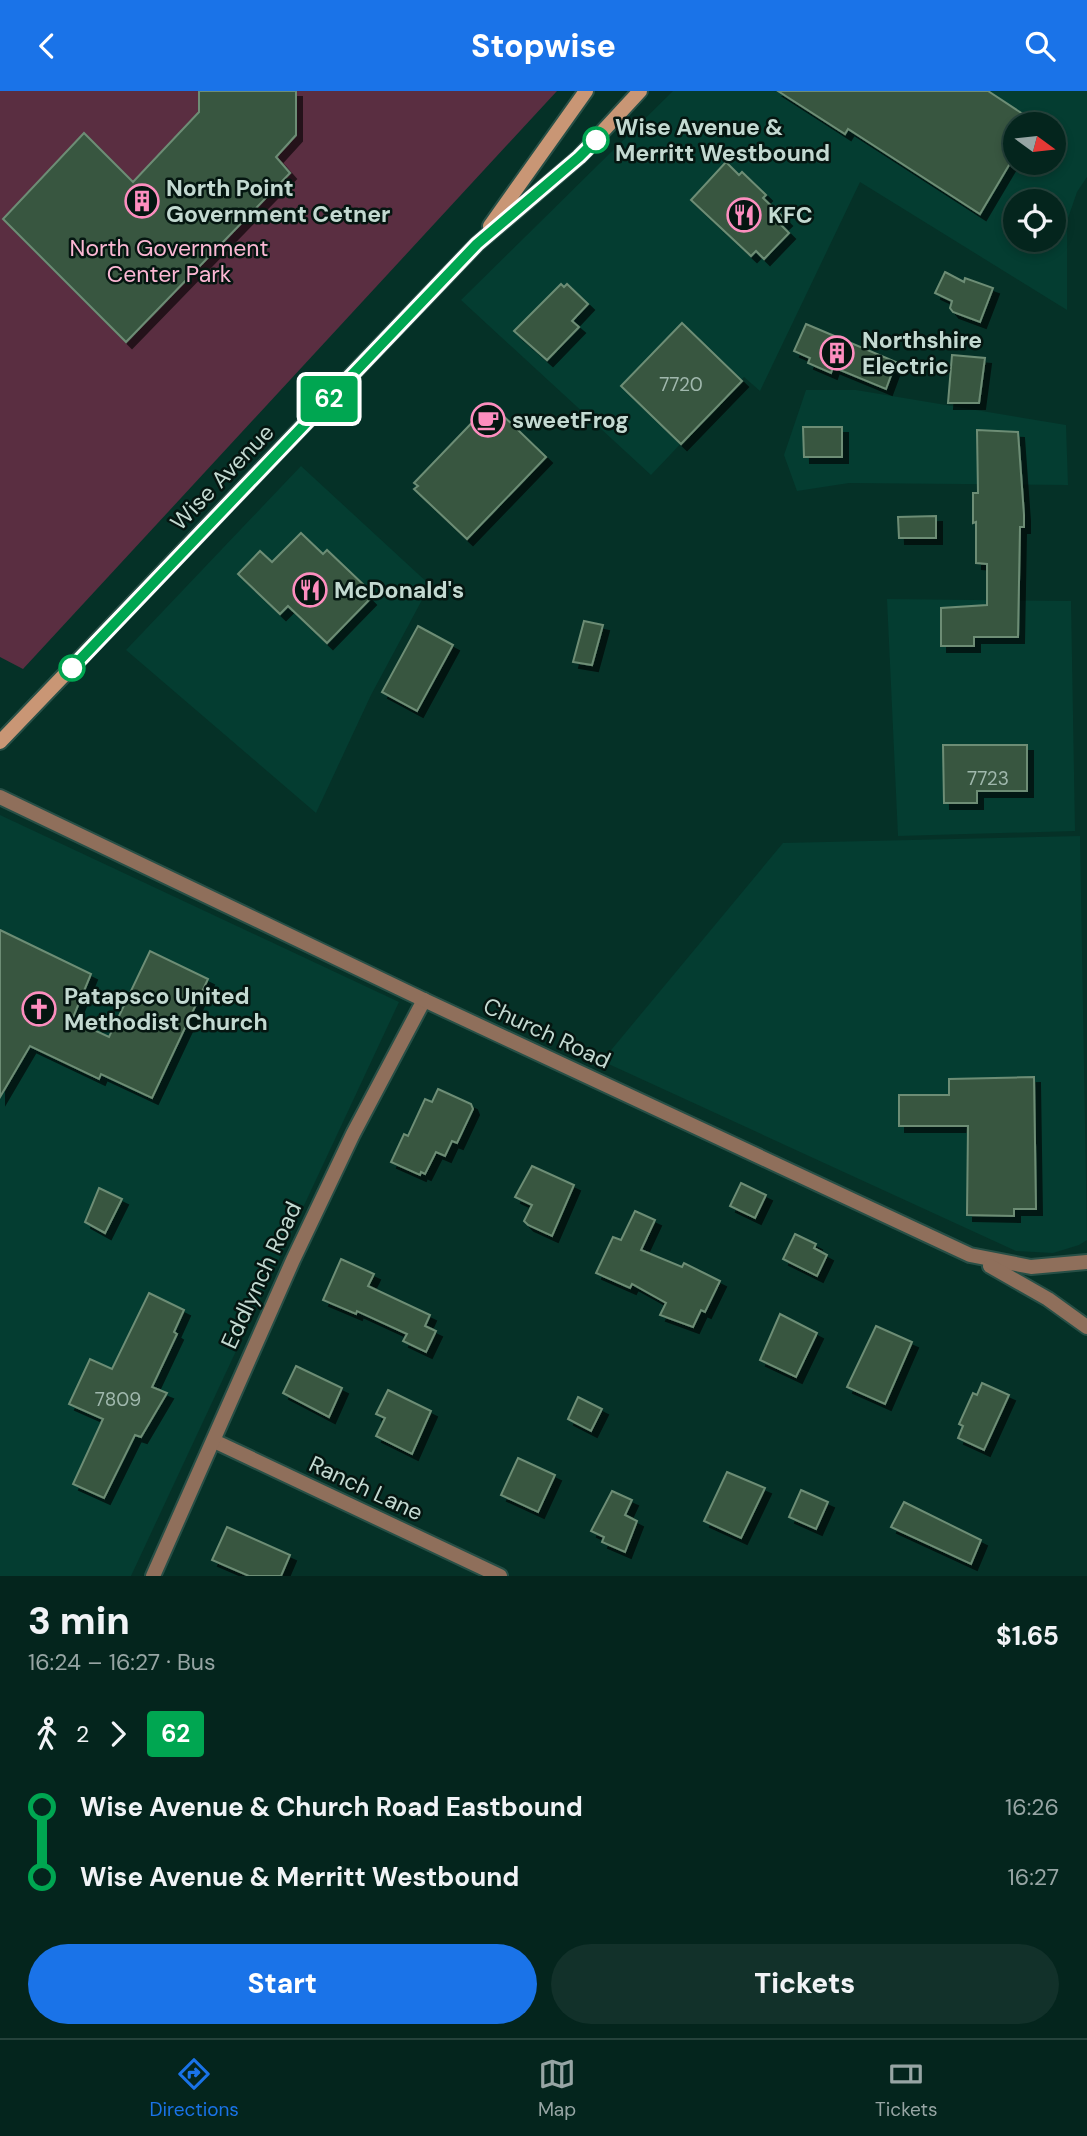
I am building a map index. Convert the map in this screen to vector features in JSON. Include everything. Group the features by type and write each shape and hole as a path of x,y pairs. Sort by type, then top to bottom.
{"main road":[{"name":"Wise Avenue","path":"477,244 586,91"},
{"name":"Wise Avenue","path":"0,742 477,244 579,157 640,91"}],"street":[{"name":"Church Road","path":"0,797 424,1000 970,1255 1031,1267 1087,1262"},
{"name":"Eddlynch Road","path":"153,1576 214,1441 232,1391 293,1260 353,1134 424,1000"},
{"path":"970,1255 1048,1299 1087,1327"},
{"name":"Ranch Lane","path":"214,1441 500,1576"}],"shaded area":[{"path":"673,91 1087,91 1087,177 1077,192 1067,221 1067,310 860,182 760,391 744,377 651,475 461,300"},
{"path":"806,390 856,390 1066,425 1068,485 849,483 797,491 784,455"},
{"path":"301,466 430,585 371,695 316,813 126,650"},
{"path":"887,599 1071,601 1075,831 898,836"},
{"path":"0,815 399,1002 131,1576 0,1576"},
{"path":"1080,836 1087,1240 1079,1245 1053,1253 1016,1251 602,1061 783,843"}],"green space":[{"name":"North Government Center Park","path":"0,91 557,91 23,669 0,657"}],"building":[{"name":"North Point Government Cetner","path":"199,91 296,91 296,135 276,157 290,173 126,342 3,219 84,133 133,182 199,112"},
{"path":"778,91 988,91 1020,112 1003,112 1003,175 980,214 848,129 845,134"},
{"name":"KFC","path":"726,162 739,175 742,172 766,195 763,198 786,220 781,225 789,233 764,259 756,251 751,256 691,200"},
{"path":"945,272 964,282 965,278 993,288 980,322 953,312 950,308 952,301 935,293"},
{"path":"561,284 564,287 567,284 588,304 572,321 579,327 547,360 514,331"},
{"path":"682,323 742,381 681,444 621,386"},
{"name":"Northshire Electric","path":"806,324 896,362 886,389 833,367 831,373 808,363 810,358 794,351"},
{"path":"952,355 985,358 979,403 948,403"},
{"path":"488,406 492,410 494,407 546,457 467,539 414,489 418,486 414,483"},
{"path":"803,427 842,427 842,457 804,457"},
{"path":"977,430 1018,432 1024,527 1020,527 1018,637 974,637 974,646 941,646 941,608 987,605 987,564 976,563 976,522 973,523 973,493 978,493"},
{"path":"936,516 936,538 899,538 898,517"},
{"name":"McDonald's","path":"301,533 323,554 327,550 367,588 363,592 370,599 327,643 288,606 280,614 238,574 260,551 272,562"},
{"path":"584,621 603,625 592,665 573,662"},
{"path":"418,626 453,645 417,711 382,692"},
{"path":"943,745 1027,745 1027,791 977,791 977,803 944,803"},
{"name":"Patapsco United Methodist Church","path":"0,930 91,974 72,1020 109,1037 150,951 208,979 152,1098 101,1074 99,1079 30,1046 0,1097"},
{"path":"1034,1077 1036,1209 1014,1209 1014,1216 967,1215 968,1126 899,1126 899,1095 949,1095 949,1079"},
{"path":"438,1089 471,1104 473,1109 457,1143 452,1141 445,1156 436,1152 425,1174 421,1172 420,1175 391,1162 404,1134 408,1136 425,1099 432,1102"},
{"path":"532,1166 574,1185 552,1236 524,1221 532,1205 515,1197"},
{"path":"741,1183 766,1195 755,1218 730,1206"},
{"path":"99,1188 122,1199 105,1233 85,1222"},
{"path":"635,1211 655,1220 641,1250 682,1267 684,1263 720,1281 705,1312 701,1310 693,1327 660,1315 666,1303 632,1284 630,1288 596,1273 613,1237 621,1240"},
{"path":"795,1234 816,1244 814,1248 827,1255 817,1276 783,1259"},
{"path":"341,1259 374,1274 368,1286 430,1315 425,1326 436,1331 426,1352 403,1341 407,1334 357,1311 356,1314 323,1300"},
{"path":"149,1293 184,1310 174,1332 177,1334 152,1387 167,1393 141,1437 135,1435 104,1498 73,1484 103,1419 69,1404 90,1359 112,1369"},
{"path":"780,1314 817,1333 796,1377 760,1360"},
{"path":"876,1326 912,1342 885,1404 847,1387"},
{"path":"296,1366 342,1388 329,1417 283,1393"},
{"path":"982,1383 1009,1395 984,1450 958,1438 963,1426 959,1424 973,1393 977,1395"},
{"path":"388,1390 431,1411 412,1454 376,1436 385,1418 376,1414"},
{"path":"578,1397 602,1409 591,1431 568,1419"},
{"path":"518,1458 555,1475 538,1512 501,1495"},
{"path":"727,1472 765,1488 741,1538 704,1521"},
{"path":"801,1490 828,1502 816,1529 789,1517"},
{"path":"612,1491 632,1500 625,1515 637,1521 625,1552 602,1542 604,1537 591,1531"},
{"path":"904,1502 981,1540 971,1564 891,1527"},
{"path":"227,1527 290,1555 281,1576 249,1576 212,1560"}],"bus line":[{"name":"62","path":"72,668 477,244 596,140"}],"place":[{"name":"Wise Avenue & Merritt Westbound","path":"596,140"},
{"name":"North Point Government Cetner","path":"142,201"},
{"name":"KFC","path":"744,215"},
{"name":"Northshire Electric","path":"837,353"},
{"name":"sweetFrog","path":"488,420"},
{"name":"McDonald's","path":"310,590"},
{"name":"Patapsco United Methodist Church","path":"39,1009"}]}
